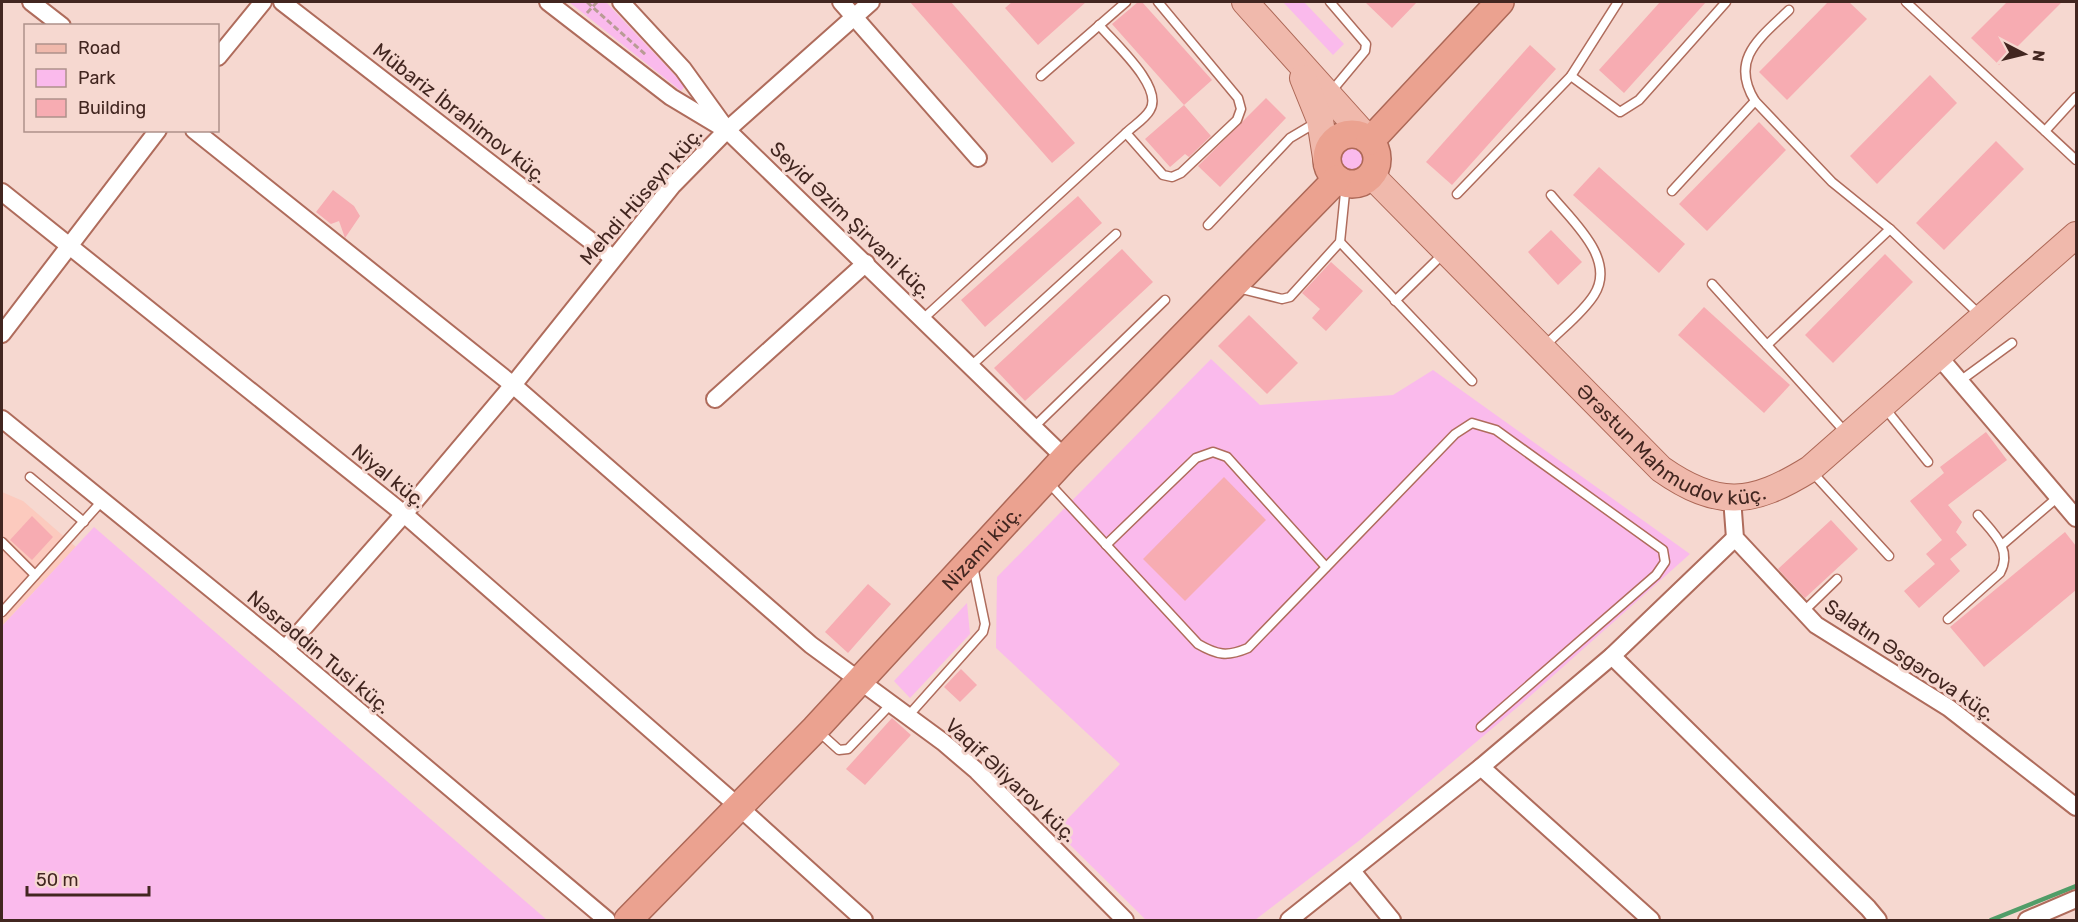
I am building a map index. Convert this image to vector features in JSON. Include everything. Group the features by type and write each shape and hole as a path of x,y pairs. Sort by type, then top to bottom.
{"highway":[{"path":"1370,141 1500,2"},
{"path":"1353,133 1370,141 1377,158 1371,175 1355,184 1337,176 1326,155 1336,139 1353,133"},
{"name":"Nizami küç.","path":"628,921 815,729 1065,458 1337,176"}],"main road":[{"path":"1245,2 1370,141"},
{"path":"1288,52 1308,86 1337,176"},
{"name":"Ərəstun Mahmudov küç.","path":"1371,175 1661,469 1700,492 1732,498 1769,491 1810,469 1850,437 2076,236"}],"street":[{"path":"32,2 60,24"},
{"path":"219,56 263,2"},
{"name":"Mübariz İbrahimov küç.","path":"282,2 613,258"},
{"path":"548,2 671,97 727,130"},
{"name":"Seyid Əzim Şirvani küç.","path":"621,2 683,69 727,130 924,318 1065,458"},
{"path":"842,2 978,158"},
{"name":"Mehdi Hüseyn küç.","path":"285,649 404,514 513,385 672,186 727,130 871,2"},
{"path":"2,334 68,244 156,132"},
{"path":"197,132 513,385 811,645 860,680"},
{"name":"Niyal küç.","path":"2,192 404,514 739,807 864,921"},
{"path":"715,399 866,262"},
{"path":"1940,358 2076,518"},
{"name":"Nəsrəddin Tusi küç.","path":"2,419 285,649 607,921"},
{"path":"1288,921 1481,767 1612,656 1735,538 1732,498"},
{"name":"Salatın Əsgərova küç.","path":"1735,538 1803,612 1829,635 1968,721 2076,807"},
{"path":"1612,656 1868,908 1878,921"},
{"name":"Vaqif Əliyarov küç.","path":"860,680 909,715 977,771 1125,921"},
{"path":"1481,767 1651,921"},
{"path":"1352,870 1392,921"},
{"path":"2026,921 2076,899"}],"lane":[{"path":"1041,76 1126,2"},
{"path":"1126,133 1163,175 1172,177 1181,173 1237,120 1241,109 1238,98 1158,2"},
{"path":"1328,95 1365,51 1366,44 1330,2"},
{"path":"1457,194 1571,76 1618,2"},
{"path":"1571,76 1620,112 1639,100 1726,2"},
{"path":"1906,2 2076,160"},
{"path":"1789,10 1757,41 1743,69 1746,86 1755,101 1832,182 1890,229 1983,319"},
{"path":"924,318 1149,111 1154,98 1150,85 1099,25"},
{"path":"2045,131 2076,97"},
{"path":"1672,191 1755,101"},
{"path":"1208,225 1290,138 1320,120"},
{"path":"1337,176 1340,243 1472,381"},
{"path":"1542,348 1594,295 1599,276 1596,251 1551,195"},
{"path":"1767,345 1890,229"},
{"path":"972,365 1116,234"},
{"path":"1232,287 1282,299 1290,297 1340,243"},
{"path":"1395,301 1446,251"},
{"path":"1712,284 1850,437"},
{"path":"1035,426 1165,300"},
{"path":"1960,381 2012,343"},
{"path":"1884,407 1928,462"},
{"path":"1046,479 1198,644 1216,654 1231,656 1248,648 1455,434 1472,423 1496,430 1663,550 1665,562 1656,575 1481,726"},
{"path":"1107,544 1196,458 1213,452 1227,457 1326,567"},
{"path":"1810,469 1889,556"},
{"path":"30,477 84,522"},
{"path":"2002,545 2058,498"},
{"path":"2,612 102,501"},
{"path":"1948,619 2001,573 2006,554 2002,545 1978,515"},
{"path":"2,542 35,575"},
{"path":"909,715 983,632 985,624 972,559"},
{"path":"1803,612 1837,579"},
{"path":"815,729 839,750 848,749 892,703"}],"path":[{"path":"587,2 646,55"},
{"path":"586,15 597,2"}],"shaded area":[{"path":"2,492 23,501 76,547 2,626"}],"green space":[{"path":"569,2 606,2 685,86 681,91"},
{"path":"1283,2 1304,2 1344,44 1333,55"},
{"path":"1351,147 1356,148 1362,154 1362,164 1356,170 1351,171 1346,170 1340,164 1339,159 1340,154 1346,148"},
{"path":"1211,359 1260,405 1393,395 1433,370 1690,554 1520,705 1360,840 1255,920 1146,920 1056,831 1120,764 996,648 997,577"},
{"path":"94,527 547,920 2,920 2,626"},
{"path":"967,603 970,634 910,698 894,681"}],"building":[{"path":"910,2 951,2 1075,143 1052,163"},
{"path":"1012,2 1086,2 1038,45 1005,8"},
{"path":"1138,2 1142,2 1212,80 1184,105 1112,24"},
{"path":"1365,2 1417,2 1392,28"},
{"path":"1660,2 1706,2 1624,93 1599,70"},
{"path":"1828,2 1849,2 1867,19 1787,100 1759,72"},
{"path":"2007,2 2062,2 1999,65 1971,38"},
{"path":"1530,45 1556,69 1452,185 1426,162"},
{"path":"1930,75 1957,103 1877,184 1850,156"},
{"path":"1266,98 1286,118 1220,187 1198,166"},
{"path":"1184,105 1211,136 1189,157 1185,154 1170,167 1145,139"},
{"path":"1759,122 1786,150 1707,231 1679,204"},
{"path":"1996,141 2024,169 1944,250 1916,223"},
{"path":"1599,167 1685,244 1659,273 1573,195"},
{"path":"333,190 354,206 360,216 345,238 339,221 331,224 316,212"},
{"path":"1078,196 1102,223 985,327 961,300"},
{"path":"1551,230 1582,262 1558,285 1528,252"},
{"path":"1122,249 1153,282 1025,401 994,368"},
{"path":"1885,254 1913,282 1833,363 1805,335"},
{"path":"1331,262 1363,291 1326,331 1312,318 1320,309 1302,293"},
{"path":"1704,307 1790,385 1764,413 1678,335"},
{"path":"1249,315 1298,363 1267,394 1218,346"},
{"path":"1986,432 2007,460 1948,505 1962,522 1956,532 1967,545 1950,559 1960,571 1919,608 1904,591 1935,564 1926,554 1942,540 1910,501 1944,473 1940,467"},
{"path":"1224,477 1266,520 1185,601 1143,559"},
{"path":"32,516 53,537 32,560 10,540"},
{"path":"1831,520 1858,549 1805,598 1778,569"},
{"path":"2065,532 2076,546 2076,590 1984,667 1950,627"},
{"path":"868,584 891,604 848,653 825,632"},
{"path":"961,669 977,685 960,702 944,687"},
{"path":"892,718 911,735 865,785 846,769"}],"waterway":[{"path":"1991,920 2076,886"}]}
